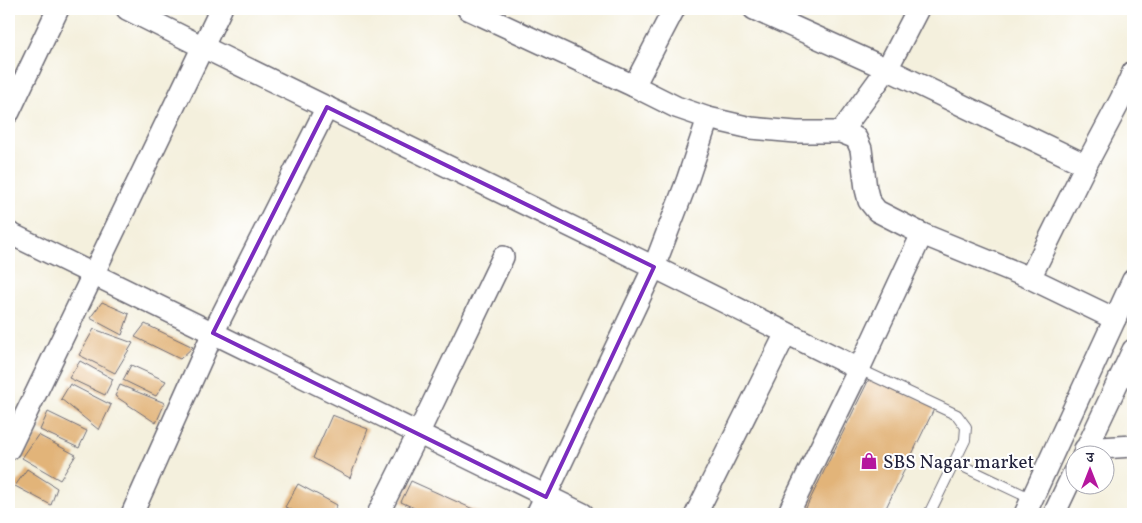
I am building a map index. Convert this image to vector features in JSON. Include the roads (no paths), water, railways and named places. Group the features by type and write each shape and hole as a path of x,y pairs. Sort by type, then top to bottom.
{"street":[{"path":"9,112 58,9"},
{"path":"127,9 654,267 859,370"},
{"path":"9,449 221,9"},
{"path":"468,9 676,107 708,118 751,128 796,132 841,132 856,138 861,149 869,201 877,211 922,234 1030,278 1115,319"},
{"path":"634,86 674,9"},
{"path":"754,9 1086,165"},
{"path":"841,132 887,70 918,9"},
{"path":"1030,278 1086,165 1127,102 1133,72"},
{"path":"132,514 213,333 327,107"},
{"path":"541,505 654,267 687,181 708,118"},
{"path":"9,233 418,434 541,505 583,514"},
{"path":"788,514 859,370 922,234"},
{"path":"378,514 503,257"},
{"path":"1066,496 1060,512 1029,507 1115,319 1131,295"},
{"path":"696,514 786,333"},
{"path":"1087,446 1133,350"},
{"path":"1114,448 1133,446"}],"lane":[{"path":"859,370 957,415 966,427 966,440 929,514"},
{"path":"954,462 1029,507"}],"place":[{"name":"SBS Nagar market","path":"869,461"}]}
